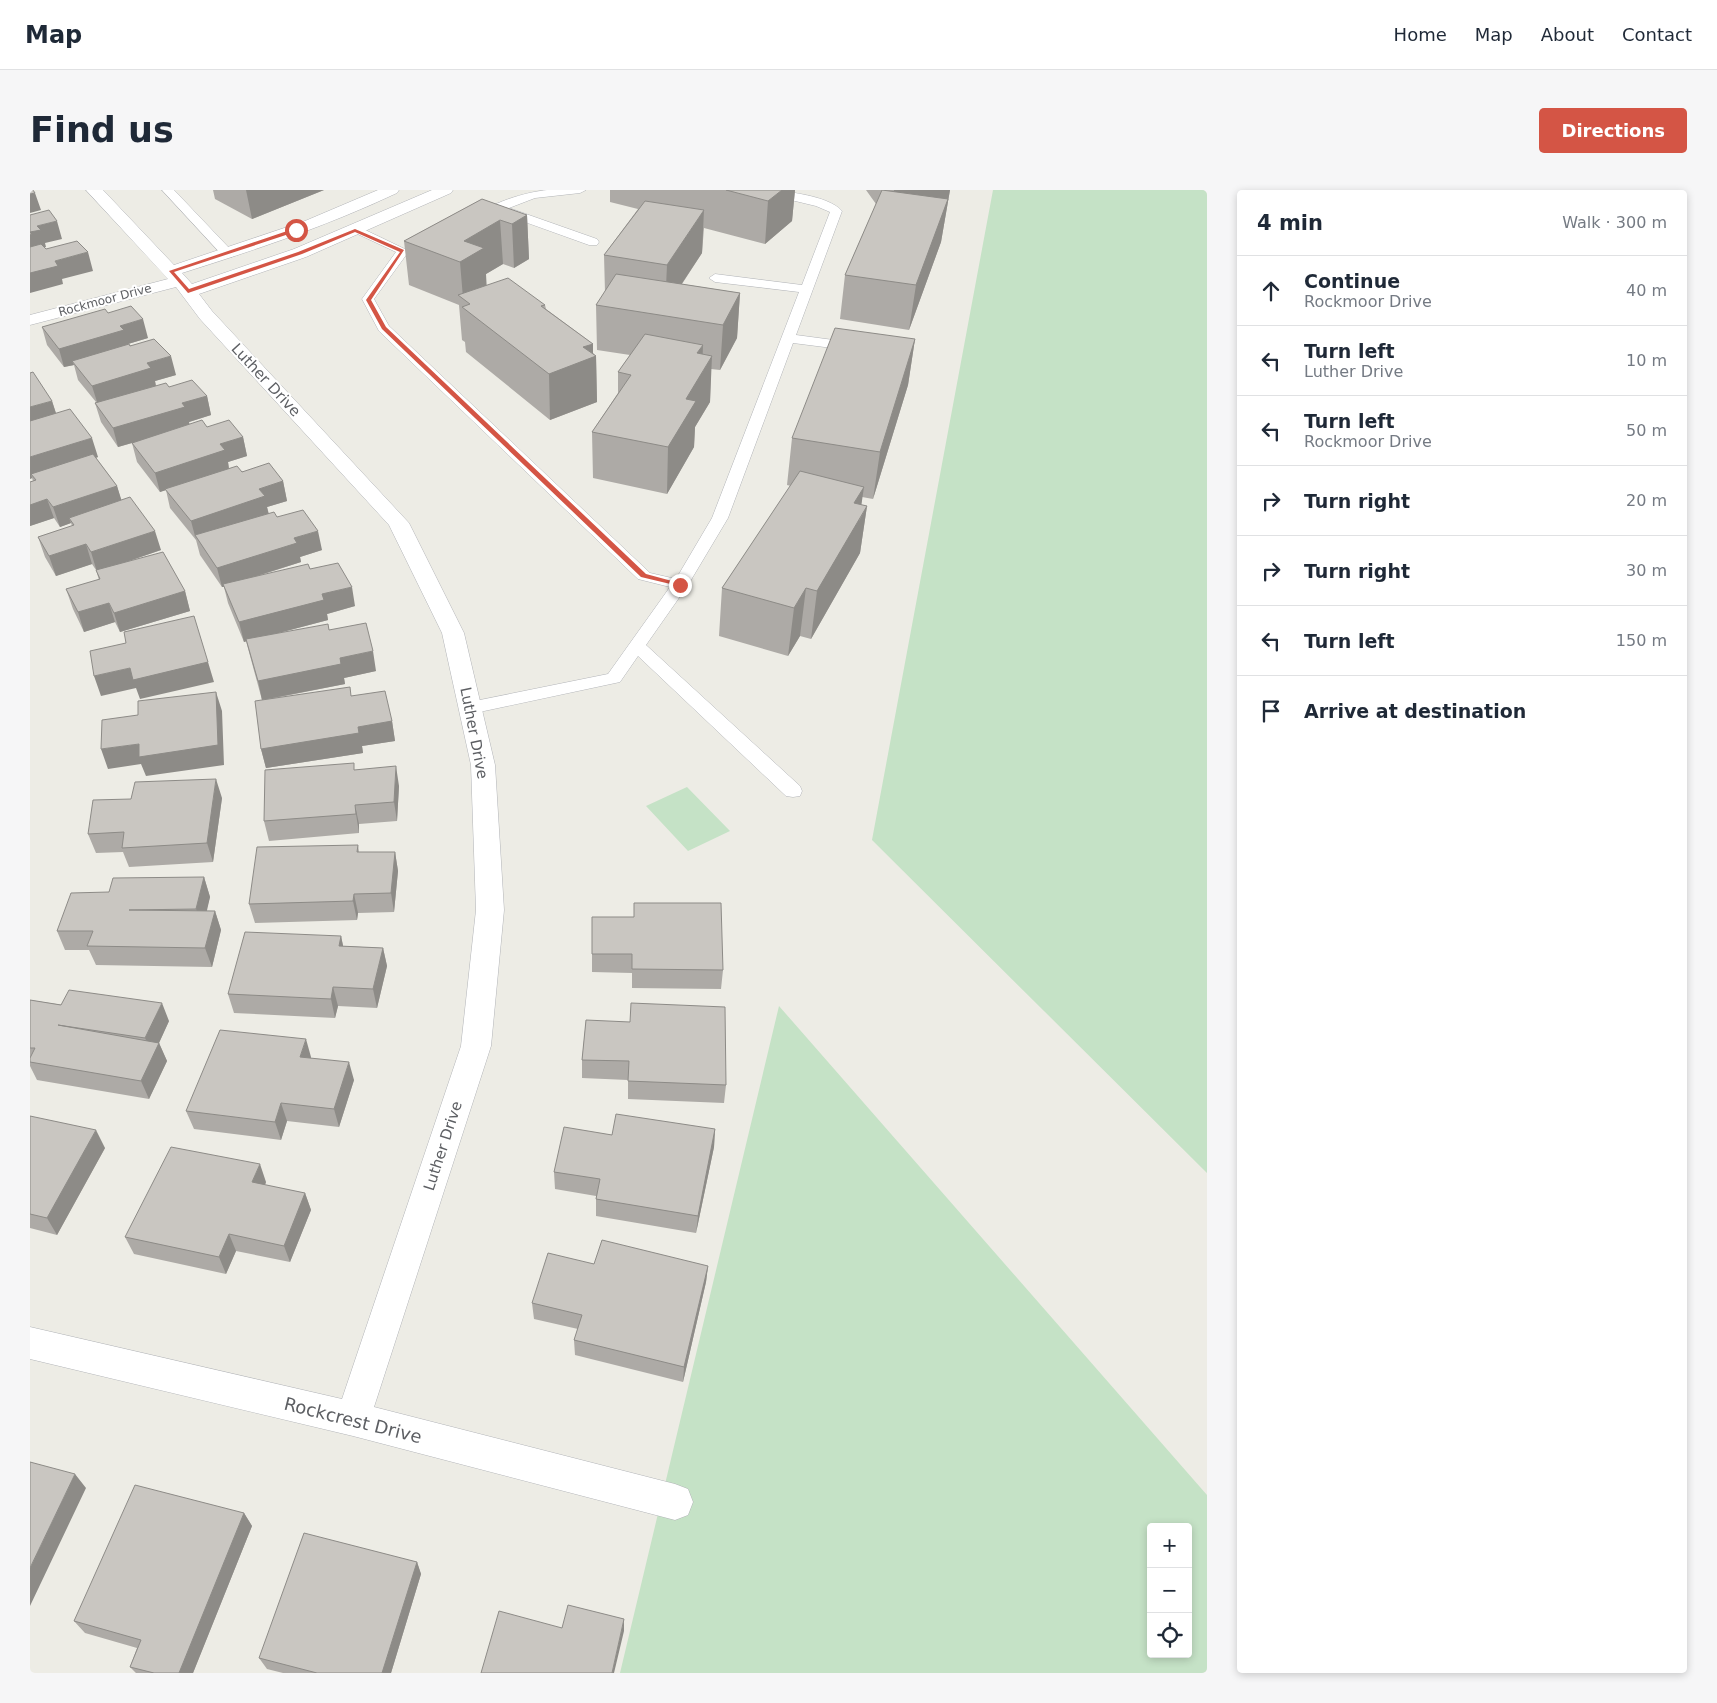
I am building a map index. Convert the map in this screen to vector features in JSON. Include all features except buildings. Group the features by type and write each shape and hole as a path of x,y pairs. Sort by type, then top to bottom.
{"street":[{"name":"Luther Drive","path":"94,190 180,281 206,315 398,523 453,633 483,765 490,910 476,1046 353,1419"},
{"name":"Rockmoor Drive","path":"180,281 228,254 353,209 391,190"},
{"name":"Rockmoor Drive","path":"30,320 180,281 300,253 444,190"},
{"name":"Rockcrest Drive","path":"30,1343 353,1419 675,1502"}],"lane":[{"path":"168,190 228,254"},
{"path":"467,226 533,195 580,190"},
{"path":"470,708 614,678 680,585 720,518 836,211 811,195 762,190"},
{"path":"500,209 593,242"},
{"path":"355,230 403,251"},
{"path":"419,246 403,251 368,300 384,328 644,576 680,585"},
{"path":"714,278 807,289"},
{"path":"788,338 872,349"},
{"path":"637,646 793,791"}],"green space":[{"path":"993,190 1207,190 1207,1173 872,840"},
{"path":"687,787 730,831 688,851 646,806"},
{"path":"779,1006 1207,1495 1207,1673 620,1673"}],"route":[{"path":"296,230 234,252 171,271 188,291 300,253 355,230 403,251 368,300 384,328 644,576 680,585"}]}
